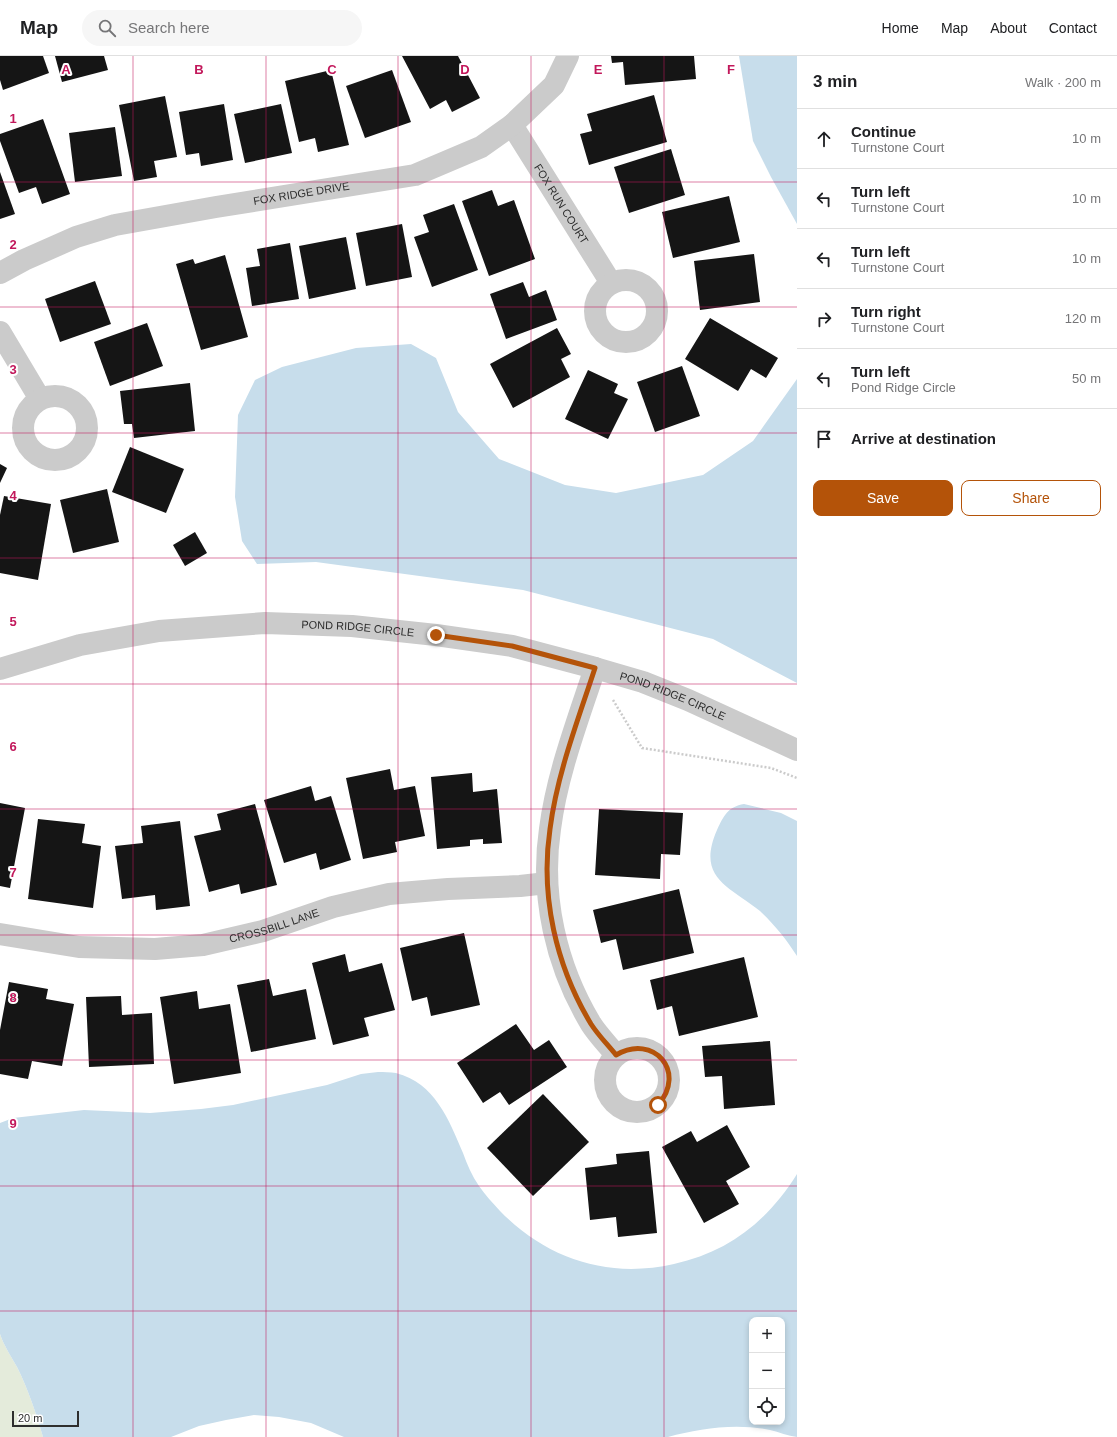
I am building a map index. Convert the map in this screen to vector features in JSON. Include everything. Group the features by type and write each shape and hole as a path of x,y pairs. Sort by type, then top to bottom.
{"street":[{"name":"FOX RIDGE DRIVE","path":"0,273 24,260 76,237 115,225 415,175 481,147 512,125 554,85 568,56"},
{"name":"FOX RUN COURT","path":"512,125 611,283"},
{"path":"0,332 40,399"},
{"name":"POND RIDGE CIRCLE","path":"0,669 80,645 159,631 265,623 352,626 436,635 512,646 595,668 643,682 688,700 797,750"},
{"path":"595,668 560,778 550,829 547,883 550,916 558,949 572,988 592,1025 616,1055"},
{"name":"CROSSBILL LANE","path":"0,934 79,947 155,949 202,945 263,931 333,907 389,894 547,883"}],"path":[{"path":"613,700 642,748 771,768 797,778"}],"green space":[{"path":"0,1334 25,1384 43,1437 0,1437"}],"water":[{"path":"739,56 797,56 797,224 753,141"},
{"path":"411,344 436,358 458,412 499,459 565,485 616,493 703,475 753,441 797,379 797,683 713,639 523,590 316,562 257,564 242,541 235,497 238,415 255,380 282,367 356,348"},
{"path":"744,804 781,813 797,821 797,956 780,932 765,916 727,887 713,870 710,859 717,830 727,812 734,807"},
{"path":"389,1072 410,1078 421,1085 439,1104 452,1128 474,1178 484,1193 500,1211 518,1228 538,1242 558,1253 580,1261 602,1266 626,1269 650,1268 694,1259 712,1252 729,1243 759,1220 773,1207 797,1174 797,1437 757,1428 732,1427 693,1431 668,1437 344,1437 311,1423 279,1417 254,1415 199,1426 171,1437 43,1437 25,1384 0,1334 0,1123 13,1118 84,1110 150,1113 201,1109 233,1105 327,1085 361,1074"}],"building":[{"path":"0,56 43,56 49,73 3,90 0,80"},
{"path":"55,56 104,56 108,70 62,82"},
{"path":"402,56 458,56 480,98 452,112 446,100 430,109"},
{"path":"611,56 694,56 696,79 625,85 623,62 612,63"},
{"path":"331,70 349,145 318,152 315,138 299,142 285,81"},
{"path":"392,70 411,122 365,138 346,86"},
{"path":"654,95 667,142 589,165 580,134 592,131 587,114"},
{"path":"165,96 177,157 154,161 157,177 134,181 119,105"},
{"path":"224,104 233,160 201,166 199,153 186,155 179,112"},
{"path":"281,104 292,153 245,163 234,114"},
{"path":"43,119 70,194 42,204 36,187 19,193 0,141 0,134"},
{"path":"115,127 122,176 75,182 69,133"},
{"path":"671,149 685,195 629,213 614,167"},
{"path":"0,172 15,214 0,219"},
{"path":"492,190 498,206 514,200 535,259 489,276 462,201"},
{"path":"729,196 740,242 673,258 662,212"},
{"path":"454,204 478,270 432,287 414,237 429,232 423,215"},
{"path":"402,224 412,277 366,286 356,233"},
{"path":"346,237 356,289 309,299 299,246"},
{"path":"290,243 299,299 252,306 246,268 260,266 257,249"},
{"path":"754,254 760,302 700,310 694,261"},
{"path":"225,255 248,337 201,350 176,264 193,259 195,264"},
{"path":"95,281 111,324 60,342 45,299"},
{"path":"523,282 529,297 546,290 557,320 506,339 490,294"},
{"path":"710,318 778,358 766,378 751,369 738,391 685,359"},
{"path":"147,323 163,366 110,386 94,342"},
{"path":"557,328 571,354 561,359 570,377 513,408 490,364"},
{"path":"682,366 700,416 655,432 637,382"},
{"path":"588,370 618,384 614,393 628,399 608,439 565,419"},
{"path":"190,383 195,431 134,438 132,424 124,424 120,391"},
{"path":"130,447 184,469 166,513 112,492"},
{"path":"0,464 7,468 0,483"},
{"path":"107,489 119,542 73,553 60,500"},
{"path":"4,496 51,504 38,580 0,573 0,515"},
{"path":"195,532 207,553 185,566 173,545"},
{"path":"390,769 394,790 415,786 425,836 395,842 397,852 363,859 346,778"},
{"path":"472,773 473,792 497,789 502,843 483,844 483,839 470,840 470,846 437,849 431,777"},
{"path":"311,786 315,801 331,796 351,860 320,870 316,853 284,863 264,800"},
{"path":"0,803 25,808 10,888 0,886"},
{"path":"255,804 277,885 241,894 239,884 209,892 194,836 221,830 217,814"},
{"path":"599,809 683,813 680,855 661,854 660,879 595,875"},
{"path":"38,819 85,824 82,843 101,846 93,908 28,899"},
{"path":"180,821 190,906 156,910 155,895 122,899 115,846 143,843 141,826"},
{"path":"679,889 694,953 623,970 616,939 601,943 593,910"},
{"path":"464,933 480,1005 431,1016 427,997 412,1001 400,948"},
{"path":"345,954 349,972 382,963 395,1010 364,1018 369,1036 333,1045 312,963"},
{"path":"744,957 758,1017 679,1036 672,1006 657,1010 650,980"},
{"path":"269,979 273,996 306,989 316,1039 251,1052 237,985"},
{"path":"9,982 48,989 46,999 74,1004 62,1066 32,1061 28,1079 0,1074 0,1030"},
{"path":"197,991 199,1009 230,1004 241,1073 174,1084 160,997"},
{"path":"121,996 122,1015 152,1013 154,1064 89,1067 86,997"},
{"path":"516,1024 534,1050 549,1040 567,1067 509,1105 500,1092 483,1103 457,1063"},
{"path":"770,1041 775,1105 724,1109 722,1076 705,1077 702,1046"},
{"path":"543,1094 589,1142 533,1196 487,1148"},
{"path":"727,1125 750,1167 726,1181 739,1204 704,1223 662,1147 691,1131 697,1142"},
{"path":"649,1151 657,1233 618,1237 616,1217 590,1220 585,1168 617,1164 616,1154"}],"route":[{"path":"436,635 512,646 595,668 560,778 550,829 547,883 550,916 558,949 572,988 592,1025 616,1055 625,1050 635,1048 645,1049 662,1059 667,1068 669,1078 668,1088 664,1098 658,1105"}]}
